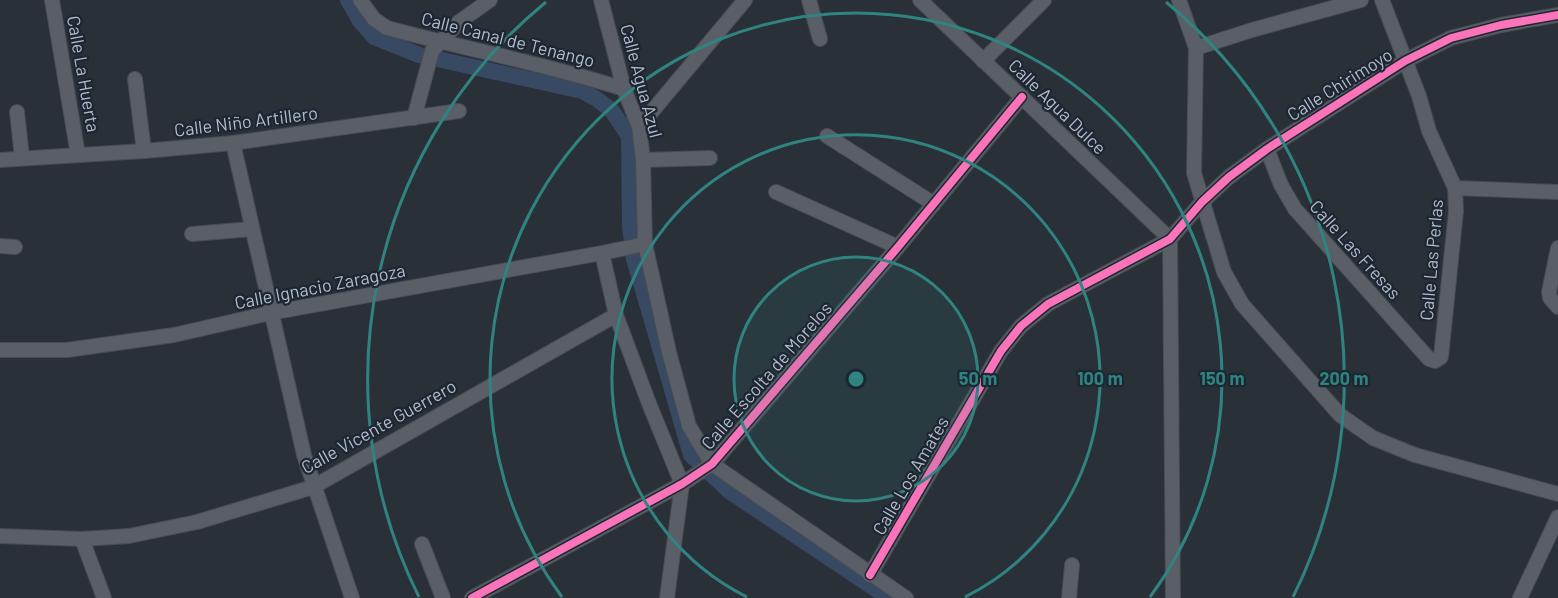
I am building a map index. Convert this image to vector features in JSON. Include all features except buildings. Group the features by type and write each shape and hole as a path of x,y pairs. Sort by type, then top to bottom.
{"street":[{"name":"Calle La Huerta","path":"52,0 78,155"},
{"name":"Calle Canal de Tenango","path":"360,0 374,19 387,28 436,47 527,61 624,89"},
{"path":"459,111 414,118 436,47 459,22 490,0"},
{"name":"Calle Agua Azul","path":"601,0 624,89 639,127 643,160 639,245 689,426 708,466"},
{"path":"639,127 746,0"},
{"path":"809,0 820,39"},
{"name":"Calle Agua Dulce","path":"920,0 1170,239"},
{"path":"1179,0 1196,48 1194,173 1224,272 1242,304 1340,415 1373,438 1415,455 1558,494"},
{"path":"1196,48 1361,0"},
{"name":"Calle Las Perlas","path":"1382,0 1419,96 1429,131 1455,188 1456,211 1442,352 1441,357 1435,361"},
{"path":"983,61 1040,1"},
{"name":"Calle Chirimoyo","path":"1170,239 1202,202 1229,177 1267,149 1405,61 1451,38 1500,25 1558,15"},
{"path":"135,79 144,151"},
{"name":"Calle Escolta de Morelos","path":"472,598 686,482 708,466 898,247 1022,97"},
{"path":"17,112 22,157"},
{"name":"Calle Niño Artillero","path":"0,160 232,144 414,118"},
{"path":"827,136 934,204"},
{"path":"232,144 304,455 352,598"},
{"name":"Calle Las Fresas","path":"1267,149 1281,185 1295,209 1429,359 1435,361"},
{"path":"643,160 710,158"},
{"path":"1455,188 1558,192"},
{"path":"776,192 898,247"},
{"path":"192,234 252,228"},
{"path":"1170,239 1173,598"},
{"name":"Calle Los Amates","path":"870,575 1001,351 1021,326 1048,304 1170,239"},
{"name":"Calle Ignacio Zaragoza","path":"0,350 67,350 174,335 270,313 639,245"},
{"path":"0,246 15,247"},
{"path":"1558,248 1549,292 1550,298 1558,307"},
{"path":"606,252 616,315 650,406 686,482 667,598"},
{"name":"Calle Vicente Guerrero","path":"0,536 82,539 129,536 197,522 313,487 616,315"},
{"path":"708,466 906,598"},
{"path":"1520,598 1558,517"},
{"path":"82,539 104,598"},
{"path":"422,544 443,598"},
{"path":"1069,598 1072,566"}],"waterway":[{"path":"348,0 360,21 374,37 419,55 582,91 612,111 629,136 630,226 634,259 691,455 729,491 889,598"}],"cycle path":[{"path":"870,575 1001,351 1021,326 1048,304 1170,239 1202,202 1229,177 1267,149 1405,61 1451,38 1501,25 1558,15"},
{"path":"472,598 682,484 712,464 898,247 1022,97"}]}
